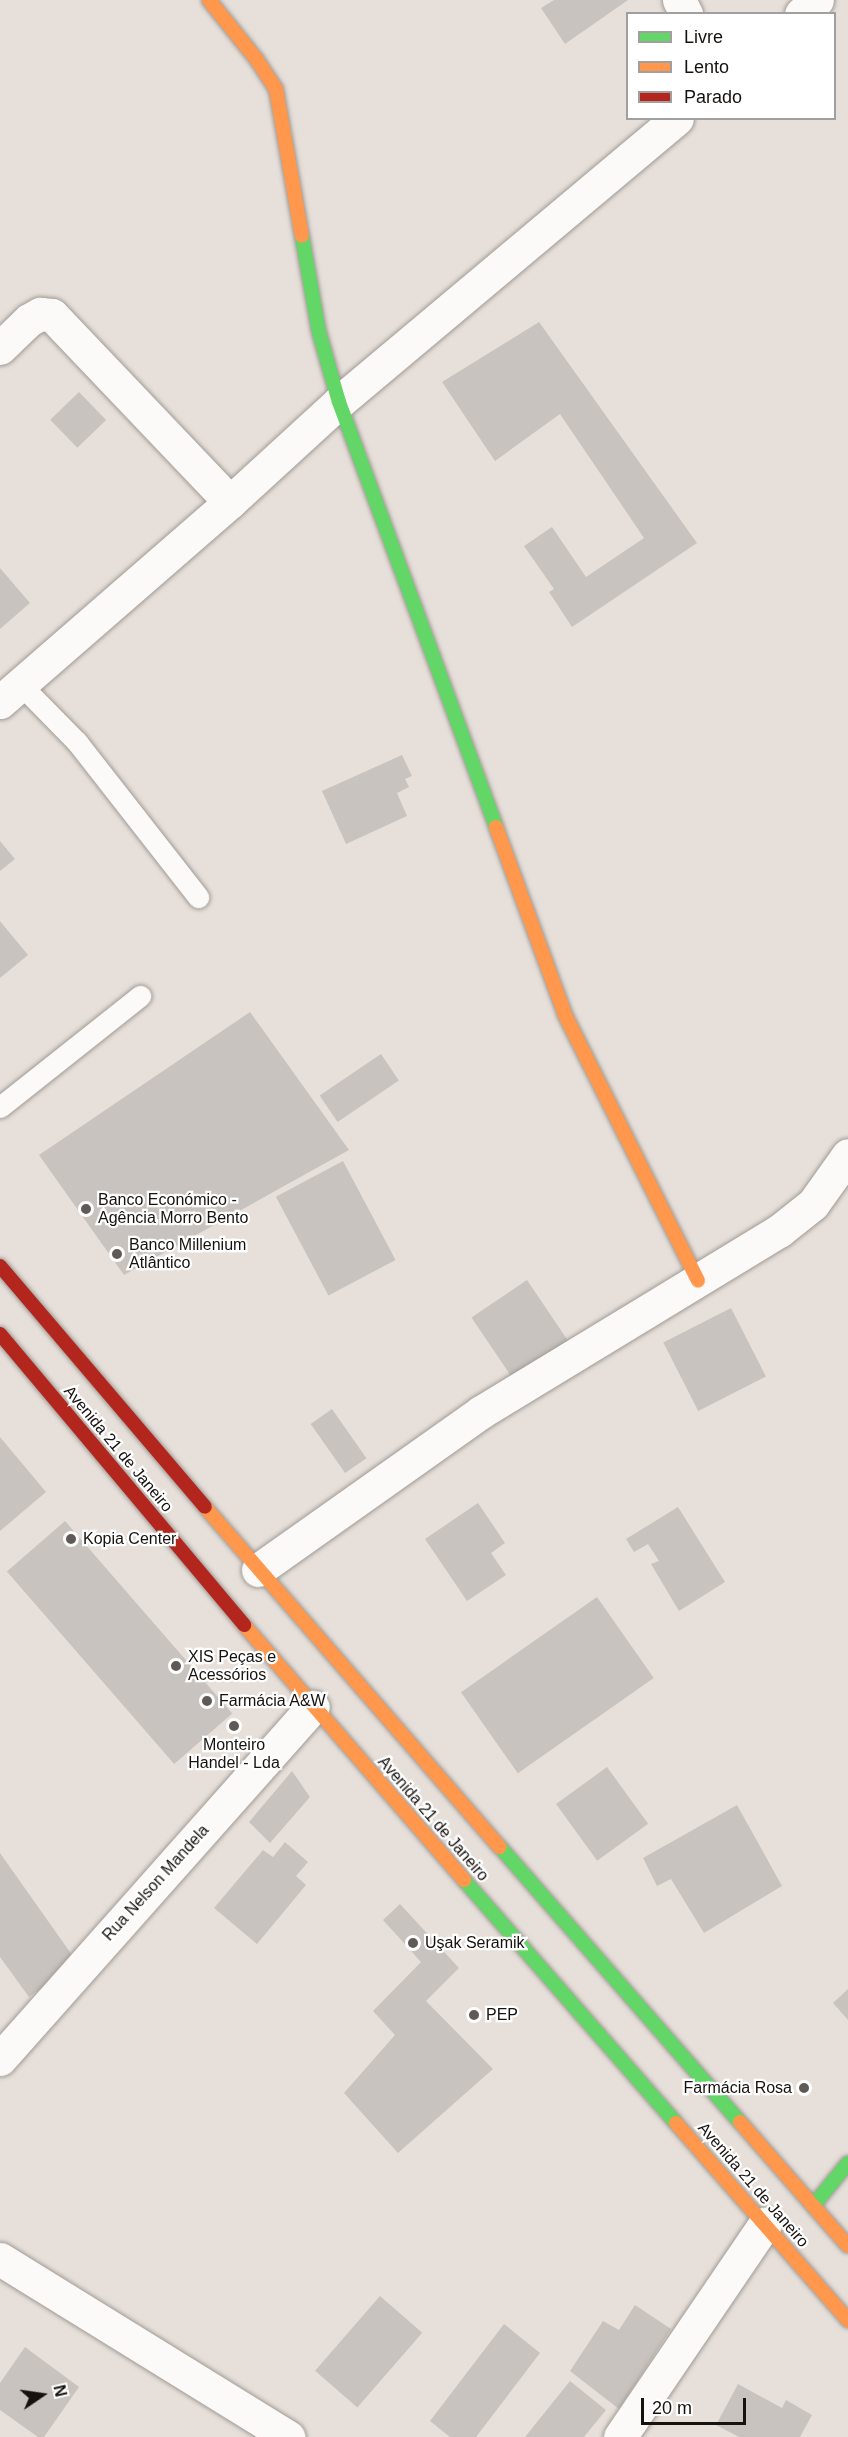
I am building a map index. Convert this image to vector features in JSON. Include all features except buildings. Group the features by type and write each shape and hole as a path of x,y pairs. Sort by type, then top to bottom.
{"main road":[{"path":"209,0 270,77 278,95 319,332 339,402 565,1015 698,1281"},
{"name":"Avenida 21 de Janeiro","path":"0,1266 258,1570 848,2246"},
{"name":"Avenida 21 de Janeiro","path":"0,1334 313,1707 848,2320"},
{"path":"813,2206 848,2163"}],"street":[{"path":"803,12 817,0"},
{"path":"10,694 231,502 339,402 675,120"},
{"path":"0,348 29,320 40,314 52,315 231,502"},
{"path":"258,1570 481,1412 779,1231 813,1204 848,1155"},
{"name":"Rua Nelson Mandela","path":"0,2059 313,1707"},
{"path":"620,2437 765,2224"},
{"path":"0,2259 288,2437"}],"lane":[{"path":"10,694 77,742 198,897"},
{"path":"0,1107 140,996"}],"traffic: fast":[{"path":"302,236 319,332 339,402 496,827"},
{"path":"500,1847 740,2122"},
{"path":"464,1880 676,2123"},
{"path":"813,2206 848,2163"}],"traffic: slow":[{"path":"209,0 257,60 276,89 302,236"},
{"path":"496,827 565,1015 698,1281"},
{"path":"205,1507 500,1847"},
{"path":"244,1625 464,1880"},
{"path":"740,2122 848,2246"},
{"path":"676,2123 848,2320"}],"traffic: jam":[{"path":"0,1266 205,1507"},
{"path":"0,1334 244,1625"}],"place":[{"name":"Banco Económico - Agência Morro Bento","path":"86,1209"},
{"name":"Banco Millenium Atlântico","path":"117,1254"},
{"name":"Kopia Center","path":"71,1539"},
{"name":"XIS Peças e Acessórios","path":"176,1666"},
{"name":"Farmácia A&W","path":"207,1701"},
{"name":"Monteiro Handel - Lda","path":"234,1726"},
{"name":"Uşak Seramik","path":"413,1943"},
{"name":"PEP","path":"474,2015"},
{"name":"Farmácia Rosa","path":"804,2088"}]}
